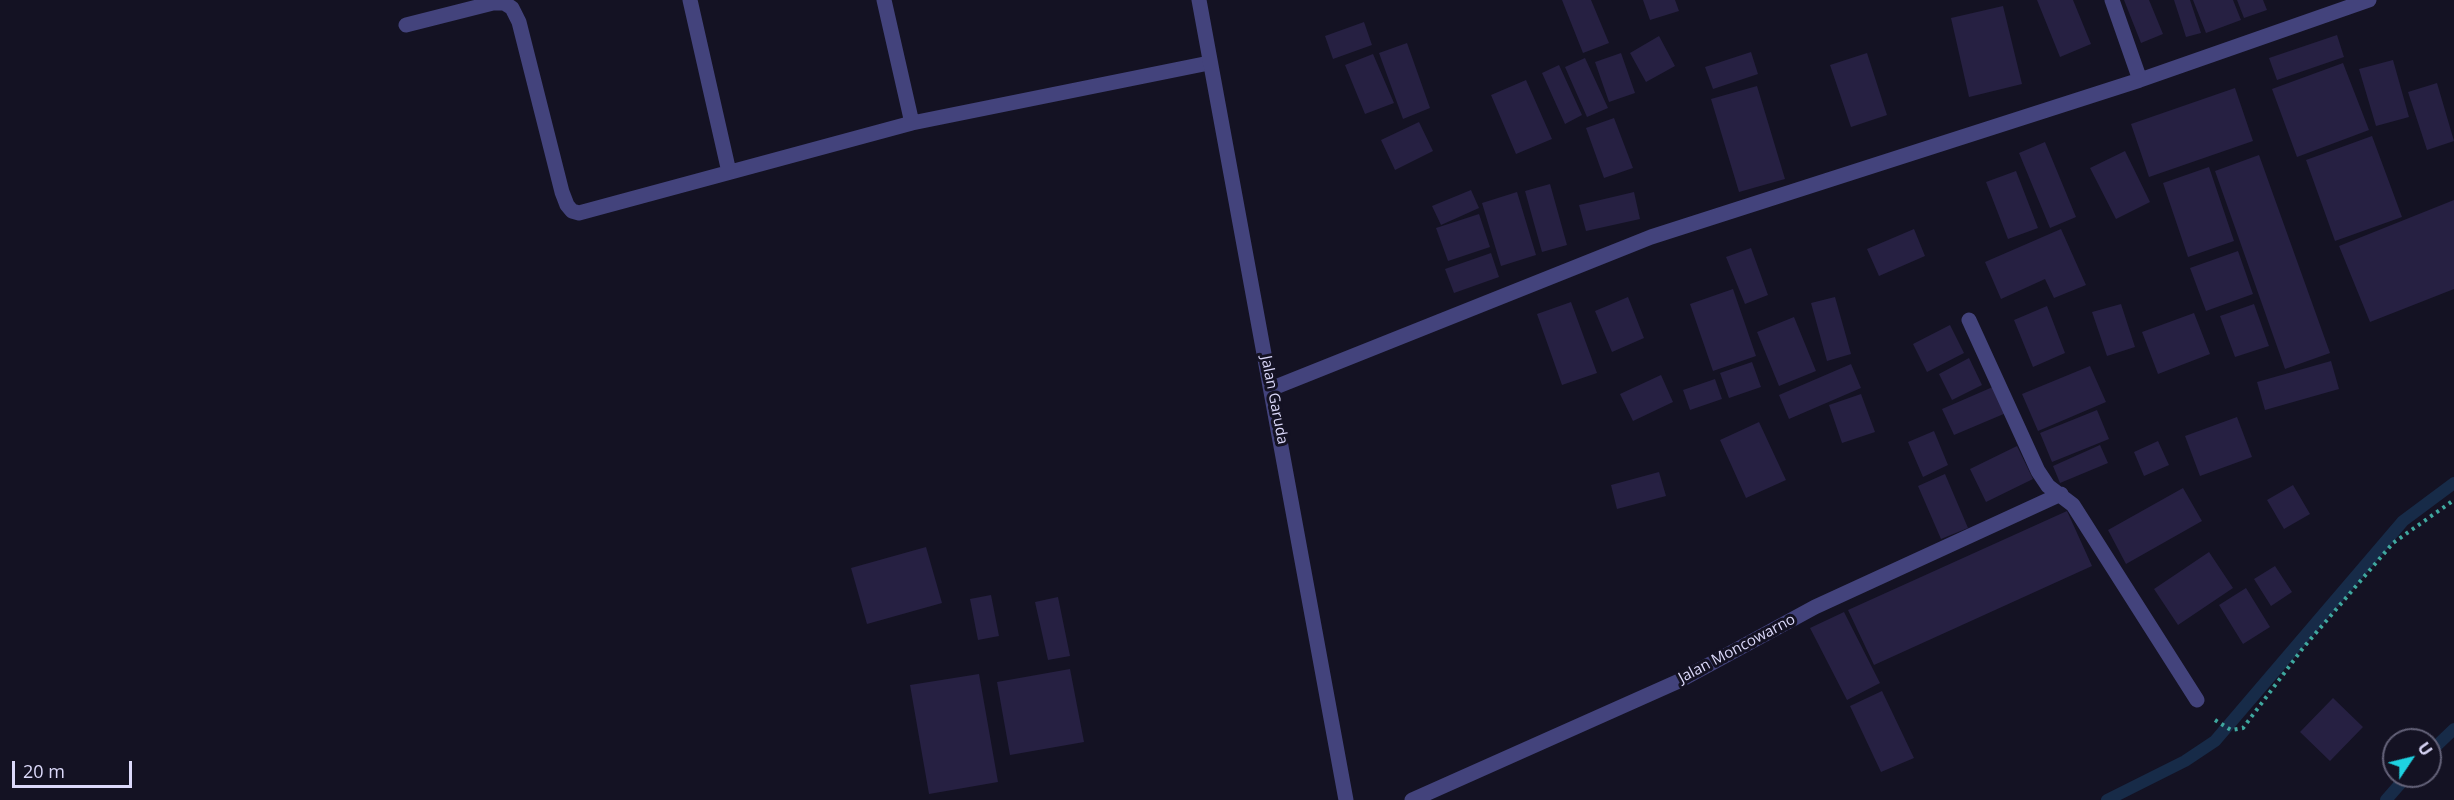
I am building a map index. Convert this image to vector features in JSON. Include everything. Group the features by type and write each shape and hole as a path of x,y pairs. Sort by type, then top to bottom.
{"street":[{"path":"690,0 729,172"},
{"path":"884,0 912,123"},
{"name":"Jalan Garuda","path":"1199,0 1209,63 1273,388 1346,800"},
{"path":"2112,0 2140,80"},
{"path":"1273,388 1651,237 2140,80 2369,0"},
{"path":"406,25 493,3 504,3 512,8 519,21 562,192 572,211 579,213 912,123 1209,63"},
{"path":"1968,320 2038,471 2048,486 2073,505 2197,700"},
{"name":"Jalan Moncowarno","path":"1412,800 1679,681 1815,607 2061,494"}],"path":[{"path":"2217,721 2231,730 2243,728 2303,648 2393,543 2454,500"}],"building":[{"path":"1562,0 1591,0 1609,43 1583,53"},
{"path":"1643,0 1675,0 1679,11 1650,20"},
{"path":"2037,0 2073,0 2091,44 2060,57"},
{"path":"2124,0 2149,0 2163,34 2141,43"},
{"path":"2174,0 2190,0 2201,33 2186,37"},
{"path":"2193,0 2233,0 2241,20 2206,33"},
{"path":"2237,0 2263,0 2267,10 2244,18"},
{"path":"2003,6 2022,84 1969,97 1951,18"},
{"path":"1364,22 1372,45 1333,59 1325,36"},
{"path":"2337,35 2344,57 2277,80 2269,58"},
{"path":"1659,36 1675,66 1646,82 1630,53"},
{"path":"1407,43 1430,108 1403,119 1379,53"},
{"path":"1751,52 1758,74 1713,89 1705,67"},
{"path":"1621,53 1635,93 1609,102 1595,62"},
{"path":"1867,53 1887,115 1851,127 1830,65"},
{"path":"1373,54 1394,103 1365,114 1345,65"},
{"path":"1585,58 1608,108 1587,117 1565,67"},
{"path":"2393,60 2409,117 2376,126 2359,69"},
{"path":"2343,63 2369,130 2297,157 2272,89"},
{"path":"1559,65 1582,115 1565,124 1542,73"},
{"path":"1526,80 1552,139 1516,154 1491,95"},
{"path":"2437,83 2454,141 2427,150 2408,92"},
{"path":"1757,86 1785,179 1739,192 1711,99"},
{"path":"2235,88 2253,141 2149,177 2131,124"},
{"path":"1614,118 1633,168 1604,178 1586,128"},
{"path":"1419,122 1433,151 1395,170 1381,140"},
{"path":"2372,136 2402,217 2335,241 2306,160"},
{"path":"2045,142 2076,217 2050,228 2019,153"},
{"path":"2125,151 2150,202 2116,219 2090,168"},
{"path":"2259,155 2330,353 2285,369 2215,171"},
{"path":"2209,167 2234,241 2188,257 2163,183"},
{"path":"2016,171 2038,228 2008,239 1986,182"},
{"path":"1550,184 1567,245 1542,252 1525,191"},
{"path":"1471,190 1479,208 1441,225 1432,206"},
{"path":"1517,192 1536,255 1501,266 1482,203"},
{"path":"1634,192 1640,219 1586,231 1579,205"},
{"path":"2454,200 2454,289 2370,322 2339,246"},
{"path":"1479,214 1490,247 1448,261 1436,228"},
{"path":"1914,229 1925,256 1879,276 1867,249"},
{"path":"2061,229 2086,285 2054,298 2045,279 2001,299 1985,262"},
{"path":"1751,248 1768,295 1745,304 1726,257"},
{"path":"2238,251 2253,294 2206,311 2190,268"},
{"path":"1491,253 1499,277 1454,293 1445,269"},
{"path":"1733,289 1756,356 1713,371 1690,304"},
{"path":"1628,297 1644,338 1612,352 1595,311"},
{"path":"1835,297 1851,354 1827,361 1811,303"},
{"path":"1571,302 1597,373 1562,385 1537,314"},
{"path":"2121,304 2135,347 2107,356 2092,312"},
{"path":"2254,304 2269,346 2235,357 2220,316"},
{"path":"2047,306 2065,353 2033,367 2014,320"},
{"path":"2194,313 2210,354 2158,374 2142,332"},
{"path":"1794,317 1816,371 1779,386 1757,332"},
{"path":"1950,325 1964,353 1927,372 1913,344"},
{"path":"1969,358 1982,385 1952,400 1939,374"},
{"path":"2331,361 2339,389 2265,410 2257,382"},
{"path":"1752,362 1761,387 1729,398 1720,373"},
{"path":"1851,364 1861,388 1789,419 1779,395"},
{"path":"2090,366 2106,402 2038,431 2022,394"},
{"path":"1661,375 1673,402 1633,421 1620,394"},
{"path":"1715,379 1722,399 1690,410 1683,390"},
{"path":"1995,386 2006,413 1954,435 1942,409"},
{"path":"1861,394 1875,432 1842,443 1829,405"},
{"path":"2097,410 2109,439 2052,462 2040,433"},
{"path":"2237,417 2252,457 2200,476 2185,436"},
{"path":"1759,422 1786,480 1746,498 1720,440"},
{"path":"1934,431 1948,465 1923,477 1908,442"},
{"path":"2158,441 2169,465 2144,476 2134,452"},
{"path":"2100,445 2108,463 2060,483 2053,466"},
{"path":"2017,446 2033,479 1986,502 1970,469"},
{"path":"1659,472 1666,496 1617,509 1611,485"},
{"path":"1945,474 1968,528 1941,539 1918,486"},
{"path":"2293,485 2310,514 2284,529 2267,500"},
{"path":"2183,488 2202,521 2126,564 2108,530"},
{"path":"2067,511 2092,566 1874,665 1848,610"},
{"path":"926,547 942,603 867,624 851,568"},
{"path":"2209,552 2233,588 2178,625 2154,589"},
{"path":"2275,566 2292,592 2271,606 2254,579"},
{"path":"2246,588 2270,627 2243,644 2219,605"},
{"path":"991,595 999,636 978,640 970,599"},
{"path":"1058,597 1070,656 1048,660 1035,602"},
{"path":"1844,612 1880,683 1847,700 1810,628"},
{"path":"1070,669 1084,742 1010,755 997,682"},
{"path":"979,674 998,782 929,794 910,685"},
{"path":"1882,691 1914,758 1881,772 1850,706"},
{"path":"2333,698 2363,727 2330,761 2300,732"}],"waterway":[{"path":"2107,800 2185,761 2215,741 2403,521 2454,483"},
{"path":"2442,740 2454,729"},
{"path":"2386,800 2396,788"}]}
